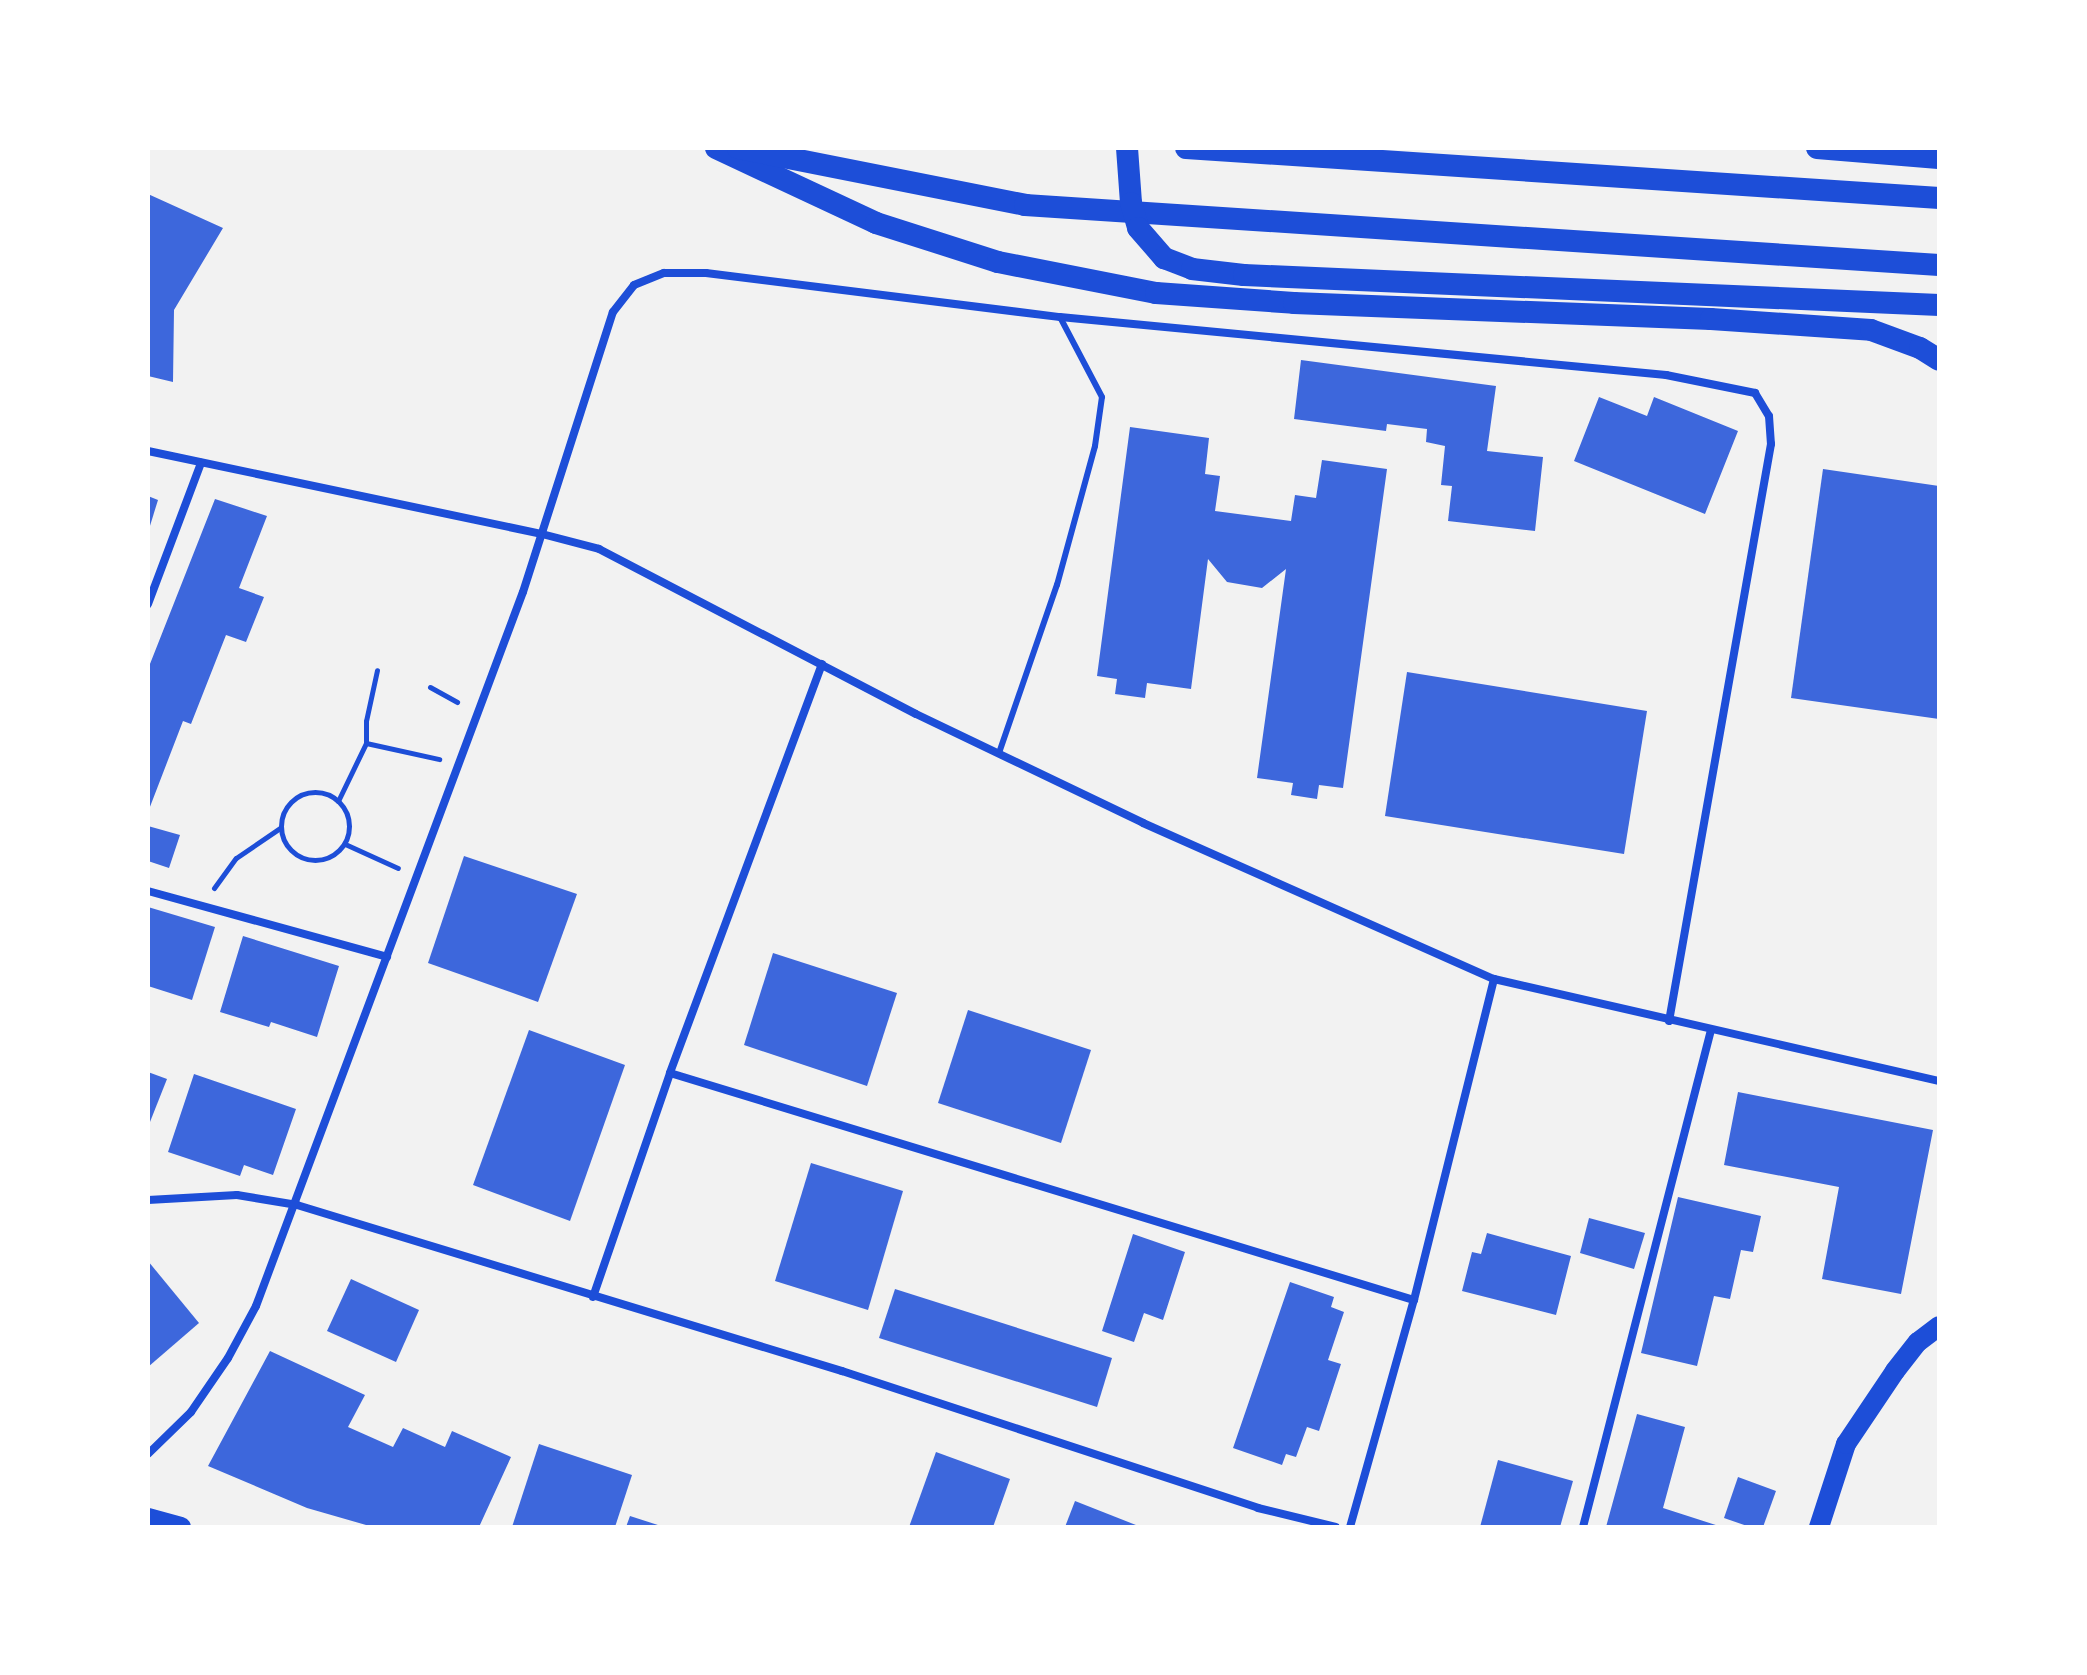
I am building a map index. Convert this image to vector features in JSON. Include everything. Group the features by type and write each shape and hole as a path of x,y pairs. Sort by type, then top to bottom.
{"highway":[{"path":"716,148 876,223 998,262 1156,293 1294,303 1711,319 1871,330 1920,348 1939,360"},
{"path":"738,148 1025,205 1939,265"},
{"path":"1127,148 1131,203 1138,228 1164,258 1192,269 1277,276 1939,305"},
{"path":"1186,148 1939,198"},
{"path":"1817,148 1937,157"}],"main road":[{"path":"1819,1527 1846,1444 1895,1371 1918,1342 1939,1326"},
{"path":"148,1518 181,1527"}],"street":[{"path":"148,1454 191,1412 228,1358 256,1306 297,1205 478,714 542,534 613,312 634,285 664,273 706,273 1060,317 1651,374 1733,386 1755,393 1769,416 1771,444 1669,1021"},
{"path":"148,451 542,534 599,549 1143,823 1494,979 1939,1081"},
{"path":"148,604 201,463"},
{"path":"593,1297 670,1073 822,664"},
{"path":"148,891 387,957"},
{"path":"1350,1527 1414,1300 1494,979"},
{"path":"1583,1527 1711,1030"},
{"path":"670,1073 1414,1300"},
{"path":"148,1200 237,1195 297,1205 842,1371 1258,1508 1336,1527"}],"lane":[{"path":"999,753 1057,585 1095,446 1102,397 1060,317"}],"path":[{"path":"338,801 366,743 366,721 377,670"},
{"path":"430,687 478,714"},
{"path":"366,743 460,763"},
{"path":"317,792 338,801 348,821 345,844 328,858 307,860 288,848 280,828 281,817 295,798 317,792"},
{"path":"203,906 236,858 280,828"},
{"path":"345,844 418,876"}],"building":[{"path":"148,194 223,228 174,310 173,382 148,376"},
{"path":"1301,360 1496,386 1487,451 1543,457 1535,531 1448,521 1452,486 1441,485 1445,446 1426,442 1427,429 1387,424 1386,431 1294,419"},
{"path":"1599,397 1647,416 1654,397 1738,431 1705,514 1574,461"},
{"path":"1130,427 1209,438 1205,474 1220,476 1215,511 1291,521 1295,495 1316,498 1322,460 1387,469 1343,788 1319,785 1317,799 1291,795 1293,783 1257,778 1286,569 1262,588 1227,582 1208,559 1191,689 1147,683 1145,698 1115,694 1117,679 1097,676"},
{"path":"1823,469 1939,486 1939,719 1791,698"},
{"path":"148,496 158,500 149,529 148,529"},
{"path":"215,499 267,516 239,588 264,597 246,642 226,635 191,724 183,721 148,812 148,669"},
{"path":"1407,672 1647,711 1624,854 1385,816"},
{"path":"148,826 180,835 169,868 148,861"},
{"path":"464,856 577,894 538,1002 428,963"},
{"path":"148,907 215,927 192,1000 148,986"},
{"path":"243,936 339,966 317,1037 271,1022 269,1027 220,1012"},
{"path":"773,953 897,993 867,1086 744,1045"},
{"path":"968,1010 1091,1050 1061,1143 938,1103"},
{"path":"529,1030 625,1065 570,1221 473,1185"},
{"path":"148,1072 167,1079 148,1127"},
{"path":"194,1074 296,1109 273,1175 244,1165 240,1176 168,1152"},
{"path":"1738,1092 1933,1130 1901,1294 1822,1279 1839,1187 1724,1165"},
{"path":"811,1163 903,1191 868,1310 775,1281"},
{"path":"1678,1197 1761,1216 1753,1252 1741,1250 1730,1299 1714,1296 1697,1366 1641,1353"},
{"path":"1589,1218 1645,1233 1634,1269 1580,1253"},
{"path":"1487,1233 1571,1256 1556,1315 1462,1291 1472,1252 1481,1254"},
{"path":"1133,1234 1185,1252 1163,1320 1144,1313 1134,1342 1102,1331"},
{"path":"148,1261 199,1323 148,1367"},
{"path":"351,1279 419,1310 396,1362 327,1331"},
{"path":"1290,1282 1334,1297 1331,1307 1344,1312 1328,1360 1341,1364 1319,1431 1307,1427 1296,1457 1286,1454 1282,1465 1233,1448"},
{"path":"895,1289 1112,1358 1097,1407 879,1338"},
{"path":"270,1351 365,1395 348,1427 393,1447 403,1428 445,1447 452,1431 511,1457 479,1527 373,1527 307,1508 208,1466"},
{"path":"1637,1414 1685,1427 1663,1508 1722,1527 1606,1527"},
{"path":"539,1444 632,1475 615,1527 512,1527"},
{"path":"936,1452 1010,1479 993,1527 909,1527"},
{"path":"1498,1460 1573,1481 1560,1527 1480,1527"},
{"path":"1738,1477 1776,1491 1763,1527 1750,1527 1724,1518"},
{"path":"1075,1501 1141,1527 1065,1527"},
{"path":"630,1516 661,1526 626,1527"}]}
